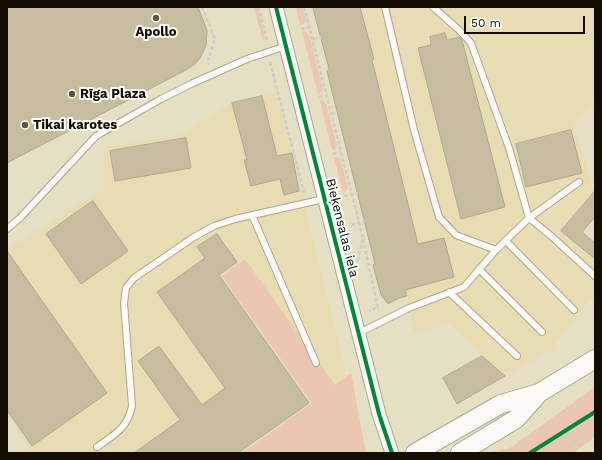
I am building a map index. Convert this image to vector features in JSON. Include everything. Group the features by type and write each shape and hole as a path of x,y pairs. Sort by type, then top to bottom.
{"main road":[{"path":"415,453 501,404 539,392 595,359"},
{"path":"460,453 516,419 539,392"}],"street":[{"name":"Bieķensalas iela","path":"276,7 379,414 392,453"}],"lane":[{"path":"385,7 414,130 439,217 456,235 496,250"},
{"path":"433,7 471,43 508,148 529,218 595,276"},
{"path":"7,229 20,218 96,136 161,99 193,83 247,59 286,46"},
{"path":"359,333 409,308 464,286 496,250 529,218 579,182"},
{"path":"97,447 124,428 131,416 132,406 124,303 126,288 134,278 194,237 214,226 235,219 324,199"},
{"path":"252,215 316,363"},
{"path":"506,241 574,310"},
{"path":"479,269 542,332"},
{"path":"449,292 517,356"}],"path":[{"path":"202,7 215,39 208,60 213,74"},
{"path":"304,7 363,238 378,307 369,311"},
{"path":"301,29 310,27"},
{"path":"313,39 321,37"},
{"path":"319,97 327,95"},
{"path":"331,114 337,112"},
{"path":"333,154 341,152"},
{"path":"344,196 358,193"},
{"path":"351,224 365,220"},
{"path":"357,264 363,238"},
{"path":"558,421 573,442"},
{"path":"558,453 595,427"},
{"path":"559,435 571,428"},
{"path":"516,453 518,448"}],"shaded area":[{"path":"254,7 258,7 265,38 263,41"},
{"path":"296,7 302,7 306,20 304,24 300,25"},
{"path":"314,7 595,7 595,102 574,124 594,191 559,230 595,261 595,294 550,351 505,376 449,324 414,333 407,296 399,298 388,305 381,295 373,265 378,263 337,113 327,71 329,70"},
{"path":"305,31 309,35 323,89 318,94 302,32"},
{"path":"277,92 366,453 24,453 27,443 7,415 7,249 104,189 103,148 180,135 232,103"},
{"path":"322,100 326,103 337,146 332,150 320,101"},
{"path":"334,157 340,158 348,188 343,193"},
{"path":"245,259 335,385 351,373 366,453 242,453 312,403 222,276"},
{"path":"595,387 595,453 487,453 510,448"}],"pier":[{"path":"595,437 595,453 573,453"}],"building":[{"name":"Rīga Plaza","path":"7,7 198,7 207,30 206,46 195,64 186,70 7,163"},
{"path":"313,7 360,7 374,59 372,60 418,244 444,238 454,277 405,290 407,296 399,298 388,304 381,295 373,265 375,264 327,71 329,70"},
{"path":"445,33 447,40 459,37 462,40 505,207 461,219 418,48 431,45 430,37"},
{"path":"262,96 277,156 292,153 299,191 284,195 280,179 251,186 244,160 247,160 232,103"},
{"path":"571,130 582,173 526,187 516,144"},
{"path":"186,138 191,168 115,181 110,151"},
{"path":"595,191 595,217 582,232 595,243 595,259 561,231"},
{"path":"93,201 128,251 81,284 46,234"},
{"path":"217,234 237,262 219,275 309,403 238,453 134,453 180,420 138,361 159,346 202,405 225,388 157,292 205,258 197,247"},
{"path":"7,251 107,393 32,446 7,410"},
{"path":"482,356 505,376 457,404 443,378"}],"cycle path":[{"path":"276,7 379,414 392,453"},
{"path":"530,453 595,412"}],"place":[{"name":"Apollo","path":"156,18"},
{"name":"Rīga Plaza","path":"72,94"},
{"name":"Tikai karotes","path":"25,125"}]}
